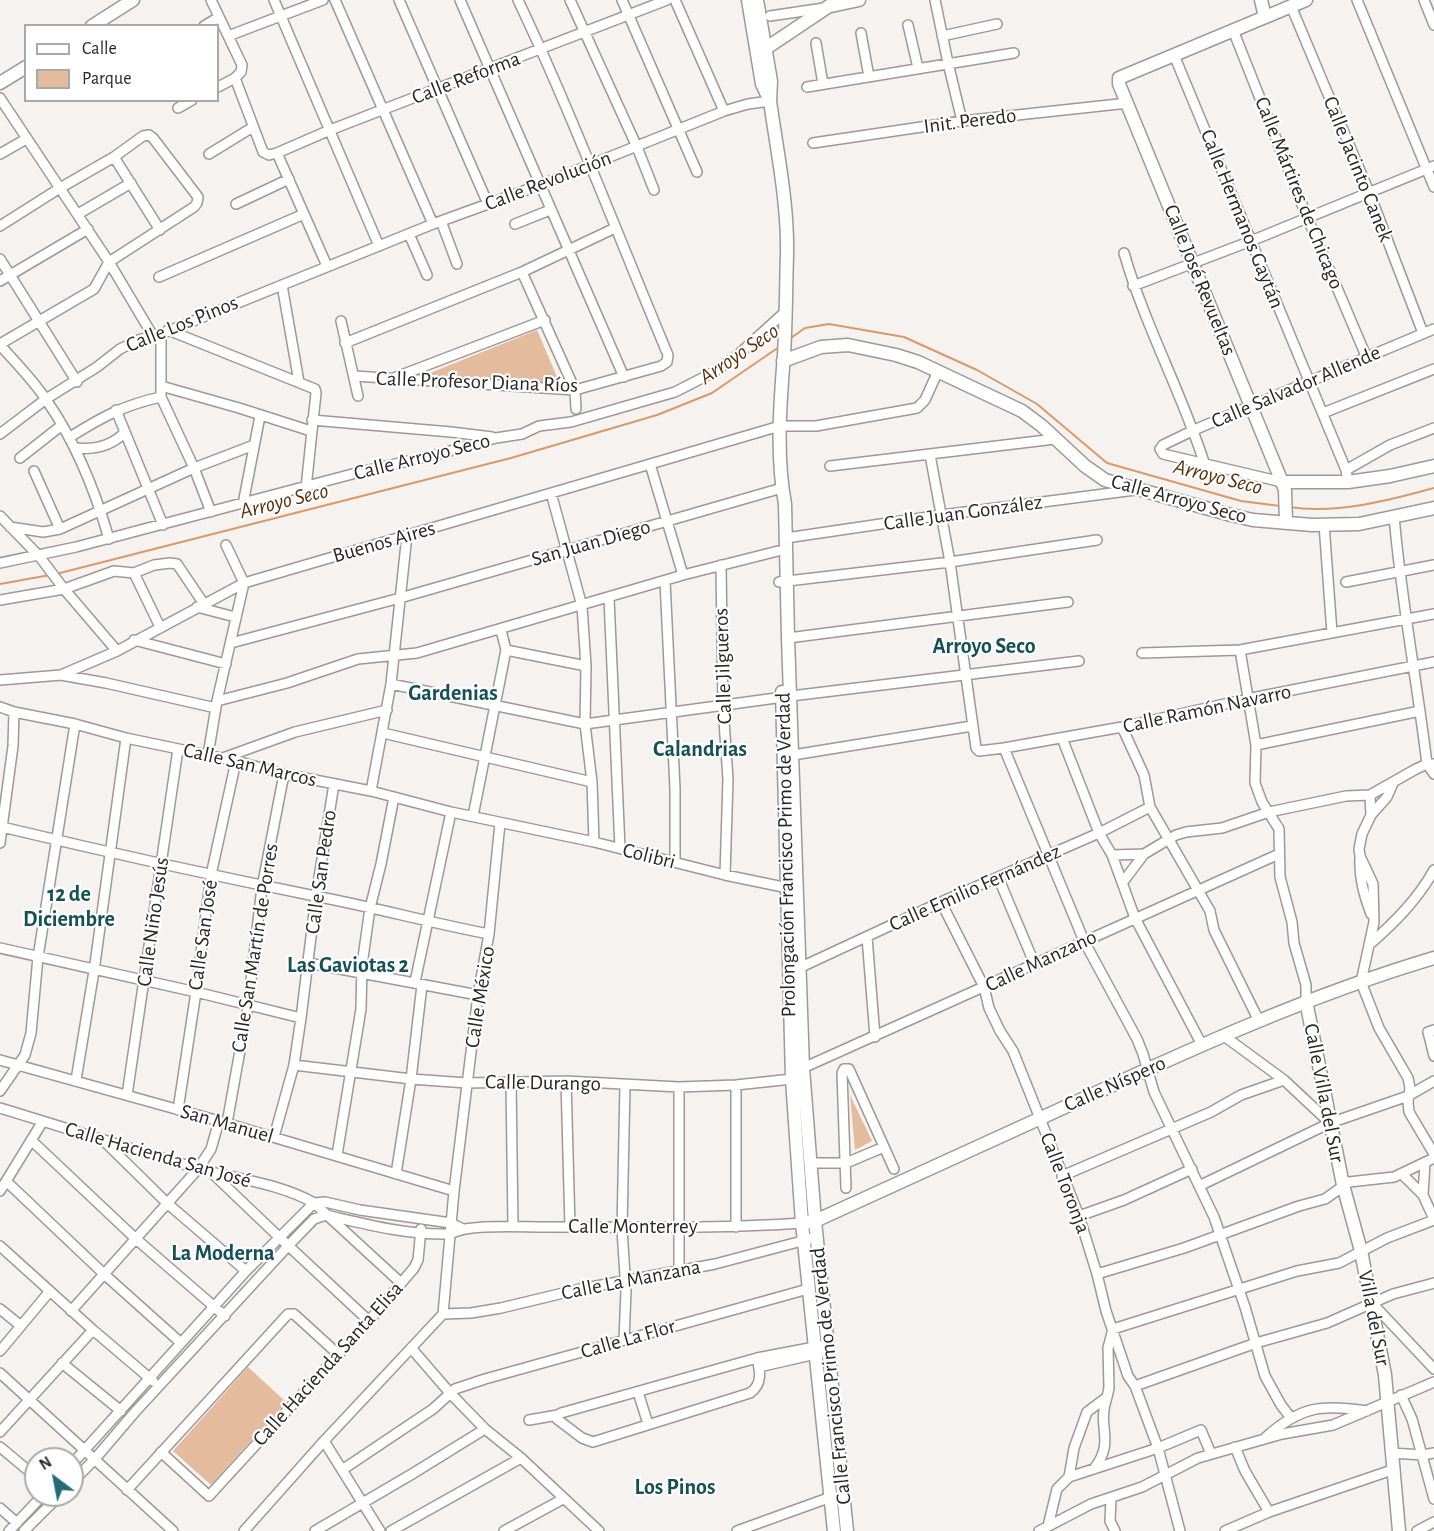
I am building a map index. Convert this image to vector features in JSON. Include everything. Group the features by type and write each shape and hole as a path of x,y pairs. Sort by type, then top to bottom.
{"street":[{"path":"95,24 133,0"},
{"path":"211,0 242,65 241,72 235,78 219,86"},
{"path":"274,0 379,246"},
{"path":"228,36 323,0"},
{"path":"335,0 383,110 457,264"},
{"path":"399,0 488,204"},
{"path":"460,0 624,377"},
{"path":"345,343 522,272 615,228 591,165 518,0"},
{"path":"570,0 637,147 654,190"},
{"path":"622,0 681,130 697,172"},
{"name":"Calle Reforma","path":"254,127 266,154 277,153 330,130 667,0"},
{"path":"675,0 724,111"},
{"path":"748,0 762,51"},
{"path":"758,0 762,84 770,101 786,218 785,316"},
{"path":"770,16 859,0"},
{"path":"936,0 962,121"},
{"path":"1262,0 1265,17"},
{"path":"1174,55 1306,0"},
{"path":"1357,0 1430,167 1434,187"},
{"path":"1424,0 1434,25"},
{"path":"762,51 833,4"},
{"name":"Calle Jacinto Canek","path":"1291,6 1369,192 1423,333"},
{"path":"207,24 219,17"},
{"path":"942,36 997,24"},
{"path":"908,25 918,68"},
{"name":"Calle Mártires de Chicago","path":"1233,30 1307,217 1366,356"},
{"path":"861,33 869,76"},
{"path":"816,43 823,84"},
{"path":"807,87 1014,53"},
{"name":"Calle José Revueltas","path":"1174,55 1119,78 1119,84 1284,486 1287,519"},
{"name":"Calle Hermanos Gaytán","path":"1174,55 1347,476"},
{"path":"0,83 24,68"},
{"path":"209,154 254,127 235,78"},
{"path":"0,98 109,262 161,333 315,389 306,488"},
{"name":"Calle Revolución","path":"327,266 681,130 724,111 770,101"},
{"path":"178,108 188,102"},
{"name":"Init. Peredo","path":"813,143 962,121 1128,103"},
{"path":"0,226 114,157 143,136 149,135 198,197 194,207 109,262 94,289 0,344 46,399 70,437 101,511 109,539"},
{"path":"0,154 26,139"},
{"path":"277,153 327,266"},
{"path":"114,157 160,230"},
{"path":"1133,286 1251,241 1430,167"},
{"path":"236,204 289,179"},
{"path":"78,214 131,183"},
{"path":"515,224 550,210"},
{"path":"159,277 304,214"},
{"name":"Calle Profesor Diana Ríos","path":"354,376 575,390 661,366 667,362 668,355 615,228"},
{"path":"0,281 88,229"},
{"path":"409,234 427,275"},
{"path":"1124,254 1133,286 1194,430 1205,465"},
{"path":"0,259 77,382"},
{"name":"Calle Los Pinos","path":"1,432 46,399 77,382 120,349 327,266"},
{"path":"522,272 575,390 576,409"},
{"path":"282,285 299,382"},
{"name":"Prolongación Francisco Primo de Verdad","path":"785,316 780,426 786,538 783,582 792,888 800,968 803,1068 815,1221"},
{"name":"Calle Arroyo Seco","path":"0,563 41,559 360,472 496,438 522,434 539,426 571,422 675,392 714,372 785,316"},
{"path":"391,379 545,320"},
{"path":"341,321 358,396"},
{"name":"Calle Salvador Allende","path":"1160,449 1163,445 1194,430 1434,329"},
{"path":"161,333 161,397 194,468 211,512"},
{"name":"Calle Arroyo Seco","path":"783,359 821,346 848,345 896,355 938,370 1022,411 1100,477 1116,484 1242,518 1359,524 1434,508"},
{"name":"Buenos Aires","path":"0,680 61,675 117,651 244,583 780,426 816,426 917,408 925,400 938,370"},
{"path":"1323,413 1433,371"},
{"path":"161,386 311,431"},
{"path":"70,437 116,410 161,397"},
{"path":"116,410 163,525"},
{"path":"243,504 260,416"},
{"path":"312,420 496,438"},
{"path":"21,458 62,425"},
{"path":"1347,476 1390,446 1434,428"},
{"path":"75,448 90,450 108,445 125,432"},
{"path":"830,466 1055,439"},
{"path":"10,527 43,532 60,529 194,468 254,445"},
{"name":"Calle Arroyo Seco","path":"1160,449 1163,454 1284,486 1347,476 1390,476 1434,466"},
{"path":"793,754 972,726 950,562 930,455"},
{"path":"650,464 684,575"},
{"path":"34,471 60,529"},
{"name":"Prolongación Francisco Primo de Verdad","path":"782,488 777,505 778,550 788,638 786,696 793,754 792,1079 802,1223"},
{"name":"San Juan Diego","path":"231,643 400,598 782,488"},
{"name":"Calle Juan González","path":"786,538 942,515 1140,490"},
{"path":"551,493 582,606 586,666 585,724 592,782 594,842"},
{"path":"0,516 41,559 117,651"},
{"path":"1394,516 1399,572 1420,711 1434,774"},
{"path":"1324,524 1332,633"},
{"path":"371,791 391,684 407,535"},
{"path":"783,582 950,562 1097,540"},
{"path":"208,756 235,617 244,583 226,545"},
{"path":"61,675 217,705 358,659 417,654 684,575 778,550"},
{"path":"0,600 114,571 134,573 154,565 170,563 177,564 200,606 235,617"},
{"name":"Calle Jilgueros","path":"721,565 723,706 728,779 725,875"},
{"path":"1346,582 1434,565"},
{"path":"134,573 160,627"},
{"path":"665,581 675,789 675,862"},
{"path":"609,598 620,848"},
{"path":"788,638 1068,602"},
{"path":"1142,652 1240,650 1434,614"},
{"path":"473,816 506,650 501,630"},
{"path":"134,640 226,664"},
{"path":"506,650 586,666"},
{"path":"1240,650 1256,746 1255,783 1280,829 1280,877 1292,922 1294,943 1306,985 1306,1001"},
{"path":"391,684 585,724 786,696 1079,661"},
{"name":"Calle Ramón Navarro","path":"972,726 976,748 979,751 1004,748 1122,727 1247,699 1434,662"},
{"name":"Calle San Marcos","path":"0,707 126,738 371,791 500,822"},
{"path":"223,758 295,732 387,710"},
{"path":"1256,746 1420,711"},
{"path":"0,843 13,746 14,712"},
{"path":"0,1091 25,1055 31,1033 38,957 75,724"},
{"path":"1122,727 1144,775 1150,807 1170,838 1210,911 1214,930 1259,1021"},
{"path":"383,733 592,782"},
{"path":"76,1080 94,970 126,738"},
{"path":"1062,738 1099,833 1112,855 1136,918 1202,1045"},
{"path":"1004,748 1084,941 1137,1039 1154,1092 1214,1217 1218,1236 1268,1383 1291,1418"},
{"name":"Calle Niño Jesús","path":"127,1095 178,749"},
{"name":"Calle San José","path":"178,1110 211,875 236,761"},
{"path":"1123,882 1144,854 1170,838 1186,832 1222,828 1269,812 1346,796 1370,795 1430,764"},
{"name":"Calle San Martín de Porres","path":"71,1311 198,1169 223,1122 248,1006 262,886 284,774"},
{"path":"0,792 8,780"},
{"path":"1393,783 1387,797 1371,815 1362,834 1360,856 1373,884 1374,922 1363,964 1361,982 1379,1028 1408,1078 1409,1112 1434,1154"},
{"name":"Calle San Pedro","path":"274,1137 294,1065 316,896 334,784"},
{"path":"1370,795 1371,815"},
{"path":"337,1155 361,1010 362,975 370,908 394,797"},
{"name":"Calle Emilio Fernández","path":"800,968 1047,854 1099,833 1150,807"},
{"path":"396,1174 411,1079 419,983 428,923 451,812"},
{"name":"Colibri","path":"500,822 620,848 725,875 792,888"},
{"name":"Calle México","path":"444,1314 454,1191 478,995 489,934 500,822"},
{"path":"2,827 110,854 316,896 428,923 489,934"},
{"path":"1112,855 1144,854"},
{"name":"Calle Manzano","path":"803,1068 1279,854"},
{"path":"1370,944 1416,899 1434,870"},
{"path":"998,877 1035,965"},
{"name":"Calle Toronja","path":"941,902 984,987 989,1008 1013,1051 1079,1216 1106,1311 1128,1376 1135,1386 1158,1448 1180,1531"},
{"path":"867,937 875,1036"},
{"path":"0,948 301,1018"},
{"name":"Calle Níspero","path":"802,1223 815,1221 1148,1069 1306,1001 1434,958"},
{"path":"309,963 362,975 419,983 478,995"},
{"name":"Calle Villa del Sur","path":"1306,1001 1343,1185"},
{"path":"1431,1031 1434,1056"},
{"path":"1224,1036 1284,1080 1330,1123"},
{"name":"San Manuel","path":"0,1060 223,1122 454,1191"},
{"name":"Calle Durango","path":"294,1065 352,1073 467,1083 566,1081 679,1087 736,1085 792,1079"},
{"path":"846,1188 842,1072 844,1068 849,1069 894,1169"},
{"path":"1062,1176 1211,1112 1241,1095 1284,1080"},
{"path":"566,1081 570,1227"},
{"path":"1199,1186 1330,1123 1408,1096 1434,1081"},
{"path":"511,1082 513,1227"},
{"path":"624,1340 626,1291 622,1228 625,1085"},
{"path":"736,1085 736,1227"},
{"path":"679,1087 679,1270"},
{"name":"Calle Hacienda San José","path":"0,1108 198,1169 289,1192 314,1203 401,1283"},
{"path":"0,1191 43,1121"},
{"path":"31,1140 136,1239 225,1316"},
{"path":"104,1140 168,1204 246,1271"},
{"path":"811,1163 846,1163 884,1147"},
{"path":"1097,1274 1325,1199 1343,1185 1361,1179 1384,1179 1402,1174 1430,1161"},
{"path":"1422,1195 1430,1161"},
{"path":"1079,1216 1124,1200 1192,1168"},
{"path":"211,1172 369,1321"},
{"path":"1094,1469 1106,1450 1102,1414 1109,1388 1108,1348 1113,1329 1311,1268 1339,1263 1387,1238 1434,1220 1422,1195 1402,1174"},
{"path":"6,1181 181,1343"},
{"name":"Villa del Sur","path":"1343,1185 1361,1251 1385,1375 1391,1453"},
{"name":"Calle Hacienda San José","path":"314,1203 326,1202 360,1210 451,1223"},
{"path":"173,1531 84,1451 246,1271 314,1203"},
{"path":"84,1470 158,1386 314,1219 326,1215 378,1226 450,1234"},
{"name":"Calle Hacienda Santa Elisa","path":"161,1452 209,1496 339,1355 401,1283 418,1260 420,1220"},
{"name":"Calle Francisco Primo de Verdad","path":"815,1221 847,1531"},
{"name":"Calle Monterrey","path":"451,1223 463,1229"},
{"name":"Calle Monterrey","path":"450,1234 463,1229 513,1227 736,1227 802,1223"},
{"name":"Calle Francisco Primo de Verdad","path":"802,1223 834,1531"},
{"name":"Calle La Manzana","path":"444,1314 471,1313 501,1308 580,1289 715,1264 817,1237"},
{"path":"0,1246 158,1386"},
{"path":"1135,1386 1256,1343 1327,1323 1393,1294 1434,1283"},
{"name":"Calle La Flor","path":"342,1470 433,1410 455,1389 485,1378 808,1289"},
{"path":"0,1351 50,1291"},
{"path":"1371,1303 1434,1369"},
{"path":"0,1309 21,1326"},
{"path":"127,1490 288,1314 294,1314 339,1355"},
{"path":"244,1531 324,1441 444,1314"},
{"path":"0,1432 93,1330"},
{"path":"529,1420 558,1415 758,1362 828,1348"},
{"path":"412,1349 450,1394 485,1429 521,1458 599,1531"},
{"path":"558,1415 559,1422 587,1441 593,1442 750,1393 758,1384 758,1362"},
{"path":"63,1363 121,1411"},
{"path":"0,1373 80,1447"},
{"path":"1043,1529 1091,1504 1142,1487 1197,1458 1282,1434 1333,1425 1434,1382"},
{"path":"638,1392 648,1424"},
{"path":"1401,1395 1424,1455 1434,1499"},
{"path":"1069,1477 1074,1448 1087,1412 1107,1397"},
{"path":"1262,1440 1291,1418 1316,1408 1329,1407 1368,1412"},
{"path":"315,1531 485,1429"},
{"path":"1043,1529 1057,1489 1069,1477 1158,1448 1201,1430 1211,1454"},
{"path":"324,1441 380,1531"},
{"path":"0,1447 24,1467"},
{"path":"1235,1447 1245,1471 1269,1512"},
{"path":"1399,1531 1395,1469 1391,1453 1424,1455 1434,1453"},
{"path":"392,1531 521,1458"},
{"path":"1225,1531 1269,1512 1395,1469"},
{"path":"737,1531 831,1497"},
{"path":"504,1531 563,1499"},
{"path":"1111,1499 1110,1521 1115,1531"},
{"path":"9,1531 31,1507"},
{"path":"24,1531 48,1507"},
{"path":"0,1508 16,1523"},
{"path":"1417,1531 1434,1522"}],"green space":[{"path":"537,330 560,384 425,377 425,375"},
{"path":"850,1095 872,1141 855,1150"},
{"path":"248,1367 286,1402 211,1485 173,1451"}],"waterway":[{"name":"Arroyo Seco","path":"788,340 805,328 829,324 904,337 977,370 1037,404 1107,463 1241,501 1280,506"},
{"name":"Arroyo Seco","path":"56,574 511,458 657,415 712,393 779,347"},
{"name":"Arroyo Seco","path":"1289,507 1325,509 1362,505 1434,488"},
{"name":"Arroyo Seco","path":"0,584 50,575"}],"district":[{"name":"Arroyo Seco","path":"984,646"},
{"name":"Gardenias","path":"453,693"},
{"name":"Calandrias","path":"700,749"},
{"name":"12 de Diciembre","path":"69,906"},
{"name":"Las Gaviotas 2","path":"348,965"},
{"name":"La Moderna","path":"223,1253"},
{"name":"Los Pinos","path":"675,1487"}]}
